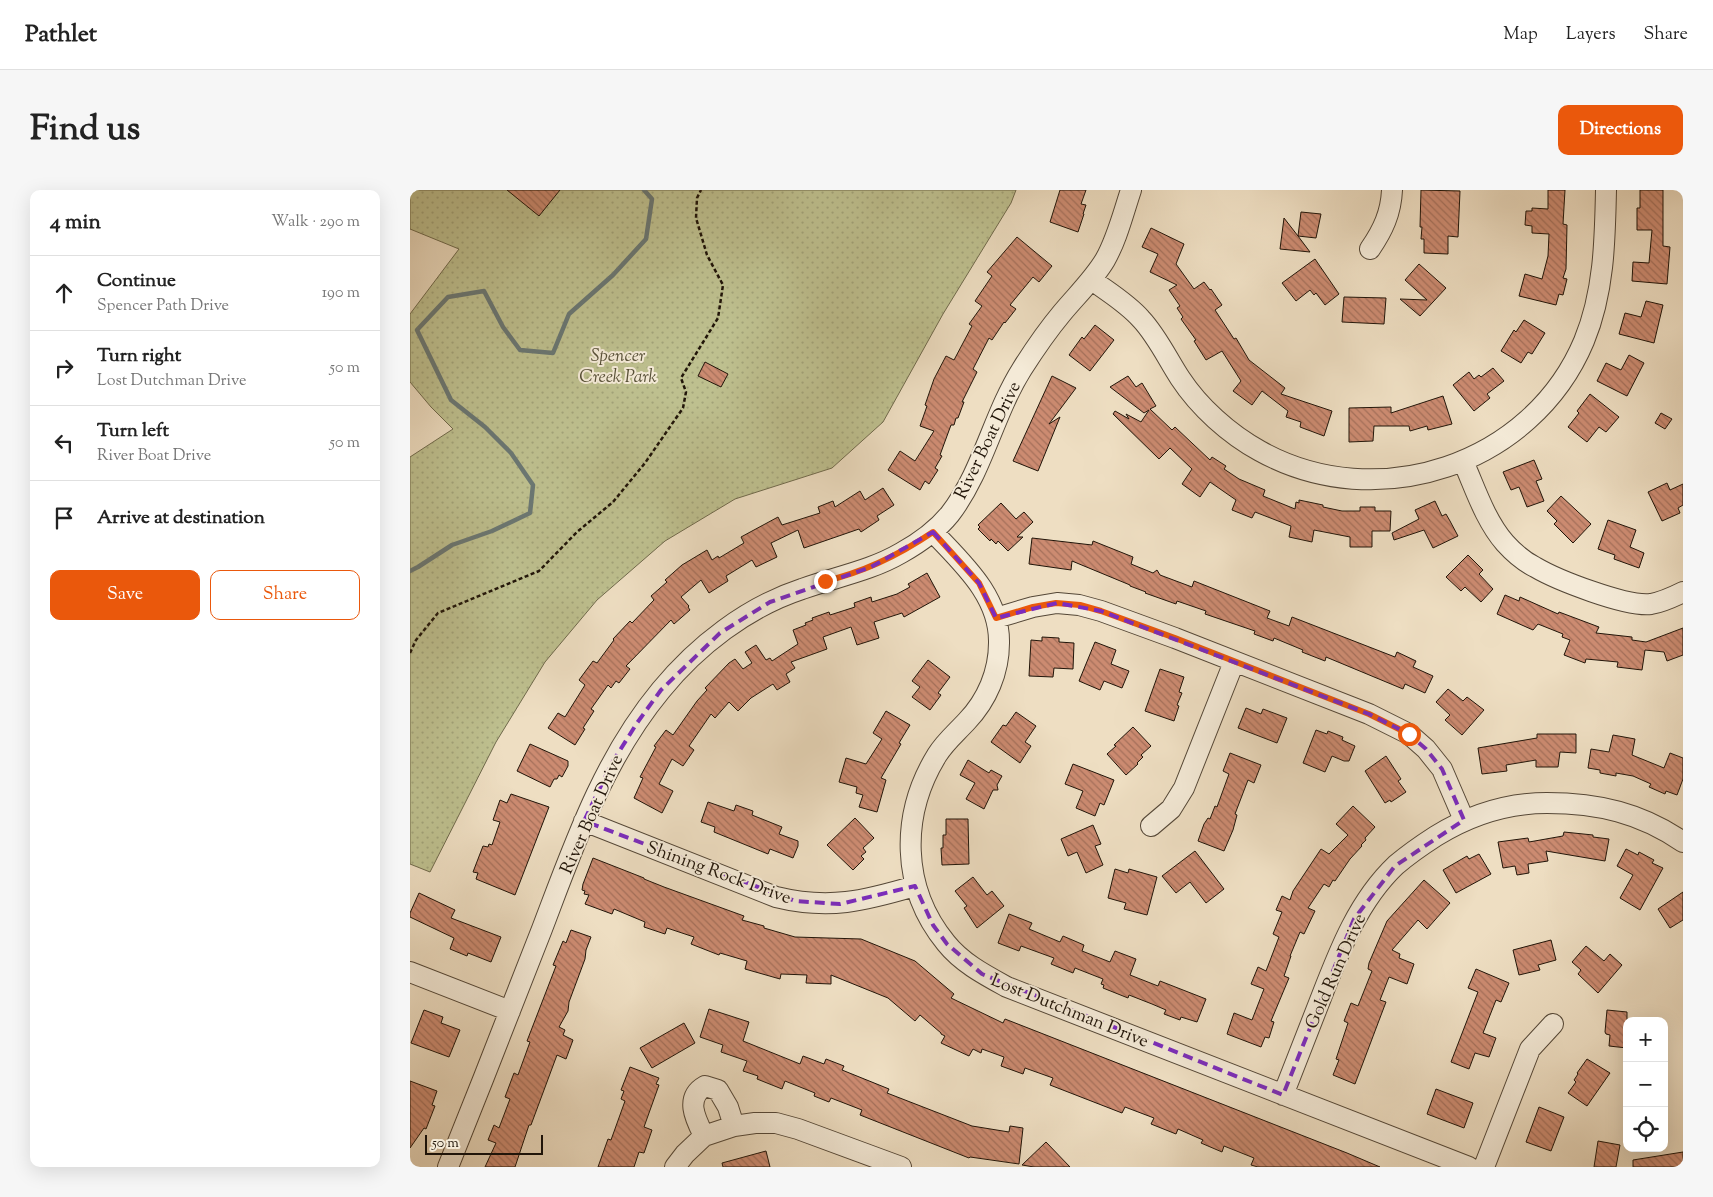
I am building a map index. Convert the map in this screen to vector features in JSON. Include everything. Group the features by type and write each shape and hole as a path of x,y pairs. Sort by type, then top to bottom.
{"street":[{"name":"River Boat Drive","path":"448,1167 584,821 612,763 636,723 661,690 687,662 720,633 742,618 770,602 797,590 871,568 899,554 933,532 948,516 965,492 1004,403 1020,372 1042,338 1092,280 1109,250 1120,224 1130,190"},
{"path":"1370,249 1386,224 1391,207 1392,190"},
{"path":"1092,280 1121,301 1140,318 1156,338 1181,379 1197,400 1238,437 1260,451 1286,464 1341,478 1376,480 1409,477 1463,461 1488,449 1536,412 1555,391 1570,369 1584,341 1595,309 1601,282 1606,190"},
{"path":"1463,461 1488,516 1504,542 1519,557 1535,568 1632,604 1651,604 1672,598 1683,592"},
{"name":"Lost Dutchman Drive","path":"933,532 979,583 996,618 999,641 998,660 986,695 977,710 951,736 938,753 918,791 910,834 915,886 932,925 947,944 982,974 1007,987 1469,1167"},
{"path":"996,618 1033,607 1056,603 1080,605 1101,611 1369,714 1409,734 1426,750 1442,769 1464,820"},
{"path":"1151,826 1171,808 1184,788 1234,662"},
{"name":"Gold Run Drive","path":"1283,1095 1323,991 1354,919 1374,890 1395,866 1412,852 1464,820 1506,807 1531,803 1590,804 1616,810 1646,821 1672,834 1683,842"},
{"name":"Shining Rock Drive","path":"584,821 776,897 795,901 817,904 840,904 872,899 915,886"},
{"path":"410,972 510,1011"},
{"path":"1484,1167 1530,1048 1553,1024"},
{"path":"704,1136 694,1116 694,1096 698,1090 705,1086 718,1090 728,1107 734,1126"},
{"path":"675,1167 685,1154 704,1136 734,1126 769,1123 798,1129 900,1167"}],"path":[{"path":"410,653 416,640 438,613 539,571 577,532 613,502 646,463 683,408 686,392 681,378 718,318 722,285 707,255 696,218 698,198 701,190"}],"highlighted area":[{"path":"933,532 979,583 996,618 1057,603 1101,611 1369,714 1409,734 1426,749 1442,769 1464,820 1395,866 1354,919 1283,1095 982,974 947,944 933,925 915,886 840,904 795,901 584,821 612,763 637,723 661,690 720,633 770,602 871,567"}],"green space":[{"name":"Spencer Creek Park","path":"410,190 1016,190 1011,203 943,314 883,422 832,468 735,499 665,541 597,600 545,662 496,742 430,872 410,864 410,457 453,429 410,382 410,314 459,249 410,229"}],"building":[{"path":"507,190 560,190 539,216"},
{"path":"1060,190 1086,190 1081,204 1086,205 1078,232 1050,222"},
{"path":"1421,190 1460,191 1458,237 1448,236 1448,254 1424,253 1424,239 1421,239 1422,227 1420,227"},
{"path":"1548,190 1565,190 1563,224 1567,225 1566,269 1563,278 1567,279 1563,295 1559,294 1556,305 1519,296 1525,274 1542,279 1548,256 1549,234 1532,233 1532,226 1525,225 1526,211 1532,211 1532,208 1548,209"},
{"path":"1640,190 1663,190 1663,246 1670,247 1667,284 1632,281 1633,262 1649,263 1652,230 1637,230 1637,208 1640,208"},
{"path":"1301,212 1321,214 1316,238 1298,236"},
{"path":"1284,218 1298,236 1310,252 1280,249"},
{"path":"1151,228 1184,244 1176,264 1194,289 1204,282 1211,289 1222,305 1215,310 1234,339 1236,338 1249,360 1285,388 1281,394 1332,411 1324,436 1300,427 1301,422 1286,417 1288,411 1262,391 1252,405 1233,391 1241,381 1222,351 1206,360 1194,341 1196,340 1181,319 1183,317 1177,308 1180,306 1169,290 1177,285 1150,272 1158,254 1142,247"},
{"path":"1017,237 1052,266 1039,282 1033,277 1010,305 1016,309 1004,322 992,340 989,338 973,369 977,372 962,402 964,402 958,418 956,418 954,425 951,425 940,455 942,456 935,468 938,470 929,484 925,481 920,490 888,470 900,451 915,461 934,431 920,426 934,379 946,356 954,360 972,326 969,324 982,306 975,301 992,276 987,272"},
{"path":"1315,259 1339,294 1325,305 1316,293 1314,295 1310,290 1296,301 1282,283"},
{"path":"1419,264 1446,288 1420,316 1400,299 1427,300 1405,280"},
{"path":"1344,297 1386,298 1384,324 1342,322"},
{"path":"1646,301 1663,305 1654,343 1619,334 1625,313 1641,317"},
{"path":"1524,320 1545,333 1532,354 1528,352 1521,363 1501,351 1514,330 1516,332"},
{"path":"1095,325 1114,340 1090,371 1069,355 1082,337 1084,339"},
{"path":"1629,355 1644,363 1627,396 1597,381 1606,363 1621,370"},
{"path":"705,362 728,374 721,387 698,376"},
{"path":"1493,368 1504,381 1487,394 1490,398 1474,411 1453,385 1469,372 1474,379 1479,375 1481,377"},
{"path":"1052,376 1076,388 1049,424 1060,417 1038,471 1013,461"},
{"path":"1128,376 1136,387 1142,383 1156,406 1150,409 1172,430 1175,427 1210,460 1212,457 1226,466 1224,469 1239,479 1265,490 1263,496 1295,509 1296,502 1299,503 1299,500 1342,511 1360,511 1360,507 1375,507 1375,511 1391,511 1390,531 1372,531 1372,547 1350,547 1350,537 1314,530 1312,542 1289,537 1291,526 1255,512 1252,518 1232,510 1236,500 1210,482 1200,497 1182,484 1192,469 1170,448 1159,459 1113,414 1115,411 1129,419 1126,414 1141,422 1149,410 1144,413 1110,387"},
{"path":"1590,394 1619,417 1606,432 1599,427 1587,442 1568,427"},
{"path":"1443,396 1452,424 1428,430 1427,426 1410,431 1409,426 1374,426 1373,441 1349,442 1349,408 1391,407 1391,413"},
{"path":"1661,413 1672,419 1665,429 1655,423"},
{"path":"1534,460 1542,479 1536,481 1544,501 1527,507 1519,487 1511,490 1503,472"},
{"path":"1667,483 1670,490 1683,484 1683,505 1678,508 1680,513 1662,521 1648,492"},
{"path":"883,488 894,505 877,516 879,520 861,532 859,529 804,548 798,530 771,543 777,557 756,567 752,560 726,576 728,581 709,593 701,580 681,597 690,610 674,624 671,620 626,666 630,669 619,683 616,681 611,688 608,685 591,709 594,711 575,745 548,728 558,713 565,717 585,685 579,680 593,661 597,663 613,639 630,621 632,623 654,600 651,596 682,565 707,550 712,560 718,556 719,558 744,543 741,537 778,517 782,525 820,513 818,507 833,501 835,507 860,491 865,500"},
{"path":"1561,496 1591,524 1573,543 1554,524 1557,521 1547,511"},
{"path":"1435,501 1442,516 1446,514 1458,536 1433,548 1424,530 1394,540 1392,533 1419,519 1415,510"},
{"path":"1001,503 1016,519 1024,512 1033,522 1017,537 1023,537 1008,551 998,541 996,544 991,539 990,541 978,529 980,527 978,525"},
{"path":"1608,520 1636,530 1630,547 1644,553 1639,568 1614,559 1615,555 1598,549"},
{"path":"1032,538 1092,545 1093,541 1133,557 1131,564 1153,573 1157,570 1160,575 1192,587 1194,581 1270,611 1267,618 1289,626 1292,617 1395,657 1397,652 1416,661 1413,667 1433,676 1425,693 1405,684 1403,689 1326,657 1325,661 1274,638 1273,641 1254,634 1255,631 1205,614 1206,611 1177,601 1176,604 1145,593 1072,561 1071,570 1029,564"},
{"path":"1468,555 1483,570 1479,574 1493,589 1481,602 1465,587 1461,591 1446,577"},
{"path":"927,573 940,597 904,617 902,613 874,622 879,638 857,645 851,627 823,637 827,649 791,662 795,668 786,674 790,682 777,690 773,684 751,698 738,711 729,702 715,718 711,714 689,746 694,750 683,766 672,759 659,784 673,791 662,813 634,798 643,778 640,777 656,747 654,746 666,730 673,735 707,690 705,688 729,663 735,659 743,669 752,663 745,652 756,645 766,660 770,658 772,661 798,644 793,630 806,625 805,623 813,620 812,618 829,612 830,615 855,607 854,603 871,597 872,602 897,594 910,587 908,584"},
{"path":"1505,595 1519,601 1520,597 1558,614 1559,612 1599,627 1596,633 1632,637 1632,640 1646,642 1683,628 1683,655 1667,661 1664,652 1645,650 1642,670 1617,667 1618,662 1586,659 1585,663 1564,655 1570,640 1562,637 1563,634 1538,624 1533,630 1497,614"},
{"path":"1042,637 1059,638 1059,642 1074,643 1073,669 1054,668 1053,677 1029,676 1031,640 1042,641"},
{"path":"1095,642 1116,650 1111,664 1129,671 1122,688 1104,681 1100,690 1079,681"},
{"path":"928,660 950,677 938,693 941,695 930,710 912,697 920,687 912,681"},
{"path":"1160,669 1184,677 1179,692 1182,693 1177,705 1179,706 1174,721 1145,711"},
{"path":"1448,689 1463,701 1467,697 1484,710 1462,735 1445,720 1450,715 1436,702"},
{"path":"1246,708 1261,714 1263,709 1287,718 1277,743 1238,728"},
{"path":"886,711 910,725 881,778 886,780 877,812 859,807 863,795 856,793 857,787 839,782 846,758 866,764 882,739 873,733"},
{"path":"1016,712 1036,726 1025,742 1031,746 1020,763 991,742 1003,725 1006,726"},
{"path":"1133,727 1151,746 1141,755 1143,757 1138,764 1126,775 1107,754"},
{"path":"1316,730 1327,734 1328,731 1343,737 1342,740 1355,746 1349,761 1332,756 1325,772 1303,763"},
{"path":"1537,734 1576,734 1576,753 1560,752 1558,767 1536,767 1536,760 1506,765 1507,771 1482,774 1478,748 1537,738"},
{"path":"1613,735 1635,739 1632,755 1664,768 1670,753 1683,758 1683,779 1677,795 1666,791 1665,794 1649,787 1651,784 1633,776 1616,773 1616,776 1600,773 1600,770 1588,768 1591,749 1609,752"},
{"path":"530,744 568,761 568,766 562,777 559,775 557,779 554,779 550,787 517,771"},
{"path":"1230,753 1261,765 1254,783 1248,780 1235,814 1237,815 1233,830 1224,851 1198,841 1204,824 1208,818 1210,819 1215,806 1217,807 1229,774 1223,771"},
{"path":"1386,756 1401,779 1398,781 1406,792 1391,802 1390,800 1385,803 1365,771"},
{"path":"968,760 989,773 991,770 1002,776 997,785 998,790 993,790 984,809 966,799 975,783 960,775"},
{"path":"1073,764 1114,780 1104,805 1100,803 1095,816 1076,808 1083,791 1065,784"},
{"path":"511,794 549,807 515,895 476,879 478,873 473,872 483,846 488,847 489,844 492,845 500,822 493,820 500,800 507,803"},
{"path":"708,802 734,811 736,805 753,811 752,815 782,827 779,834 798,841 793,858 770,849 768,854 714,832 715,827 701,822"},
{"path":"1353,806 1375,827 1335,881 1333,880 1329,887 1324,884 1308,908 1315,911 1304,934 1300,932 1290,956 1284,976 1289,978 1271,1021 1274,1022 1269,1038 1265,1037 1261,1047 1227,1034 1234,1013 1252,1020 1264,989 1251,984 1258,967 1266,971 1279,937 1273,934 1282,912 1276,910 1282,896 1290,900 1293,891 1321,849 1329,854 1348,835 1336,824"},
{"path":"855,818 874,838 863,848 866,852 861,856 864,859 853,870 827,845"},
{"path":"946,819 968,819 969,864 942,865 941,848 943,848 943,835 946,835"},
{"path":"1093,825 1101,844 1095,846 1103,865 1086,873 1077,852 1068,856 1061,839"},
{"path":"1564,832 1609,839 1605,861 1546,851 1548,861 1528,864 1529,873 1517,875 1515,866 1503,868 1498,842 1528,838 1529,842 1563,836"},
{"path":"1626,849 1638,855 1639,852 1654,860 1652,863 1663,868 1640,910 1620,898 1633,875 1617,866"},
{"path":"1195,851 1224,889 1206,903 1190,882 1176,893 1162,876"},
{"path":"1479,854 1491,874 1456,893 1443,870 1467,856 1469,859"},
{"path":"593,858 664,887 744,916 742,920 764,926 764,928 795,937 861,939 915,961 954,994 951,998 1003,1023 1005,1019 1380,1167 1258,1167 1251,1165 1254,1158 1224,1146 1222,1152 1201,1143 1203,1140 1178,1129 1176,1134 1151,1124 1154,1118 1125,1107 1122,1113 1050,1085 1053,1078 1025,1068 1023,1074 1001,1066 1004,1057 982,1049 981,1053 973,1049 969,1056 941,1043 945,1036 920,1015 915,1021 888,998 831,975 831,984 806,983 807,975 781,974 780,979 745,969 747,961 720,953 719,955 691,944 694,937 667,928 665,934 644,927 645,922 614,909 612,914 585,904 589,895 584,894 585,891 582,890 583,884"},
{"path":"1115,869 1128,873 1129,869 1157,877 1147,915 1124,909 1126,903 1108,898"},
{"path":"973,877 987,895 992,891 1004,906 977,928 964,908 967,906 955,891"},
{"path":"1424,880 1450,903 1427,929 1418,920 1392,950 1400,954 1399,958 1414,964 1407,984 1389,977 1380,1000 1386,1002 1355,1084 1333,1075 1339,1060 1336,1059 1348,1023 1344,1021 1351,1003 1358,1006 1372,971 1368,969 1369,963 1387,921"},
{"path":"1683,892 1683,920 1670,928 1658,909"},
{"path":"419,893 455,910 451,918 501,937 491,962 468,953 467,956 450,949 454,938 410,917"},
{"path":"1009,914 1032,923 1029,929 1060,942 1063,936 1084,945 1082,951 1110,962 1115,951 1136,959 1130,975 1158,986 1160,981 1206,999 1197,1022 1181,1017 1180,1020 1164,1014 1166,1010 1152,1004 1129,995 1128,998 1103,988 1104,985 1101,984 1103,979 1075,968 1073,973 1051,964 1054,958 1021,946 1019,951 998,943"},
{"path":"571,930 591,937 569,1002 568,1011 559,1027 565,1030 563,1035 573,1040 566,1059 557,1055 531,1125 529,1125 515,1167 485,1167 496,1143 488,1140 494,1125 499,1128 510,1099 505,1097 514,1073 518,1075 530,1042 527,1041 556,966 553,965 563,941 566,943"},
{"path":"1551,940 1556,960 1538,965 1540,970 1519,975 1513,950"},
{"path":"1586,946 1604,961 1610,954 1622,965 1598,993 1578,974 1581,970 1572,962"},
{"path":"1476,969 1509,983 1501,1002 1496,1000 1483,1033 1496,1038 1489,1057 1475,1053 1469,1069 1451,1062 1478,992 1468,988"},
{"path":"709,1009 749,1022 743,1041 800,1064 803,1056 824,1064 826,1059 844,1066 842,1070 889,1089 887,1093 972,1126 1009,1132 1010,1126 1023,1128 1019,1164 969,1158 860,1115 862,1110 831,1098 829,1102 814,1096 815,1093 785,1081 782,1089 757,1079 758,1076 743,1071 747,1061 721,1052 723,1045 700,1037"},
{"path":"424,1010 443,1017 441,1023 460,1030 449,1057 411,1043"},
{"path":"1607,1010 1627,1012 1627,1017 1623,1017 1623,1048 1609,1046 1610,1035 1605,1032"},
{"path":"684,1023 695,1043 652,1068 640,1048"},
{"path":"1587,1059 1610,1073 1587,1106 1568,1093 1576,1082 1574,1080 1577,1073"},
{"path":"630,1067 659,1078 656,1084 659,1085 644,1127 652,1130 644,1153 639,1152 634,1167 598,1167 608,1139 611,1140 625,1101 621,1099 624,1091 621,1090"},
{"path":"410,1081 437,1091 432,1105 435,1106 426,1129 424,1128 410,1148"},
{"path":"1436,1089 1473,1103 1464,1128 1427,1114"},
{"path":"1539,1107 1564,1117 1551,1151 1526,1142"},
{"path":"1598,1141 1620,1145 1616,1167 1594,1167"},
{"path":"1046,1142 1070,1167 1022,1165"},
{"path":"766,1151 770,1167 723,1167 722,1163"},
{"path":"1683,1152 1683,1167 1633,1167 1633,1160"}],"waterway":[{"path":"410,571 452,545 492,531 530,513 533,485 511,453 485,427 451,400 417,330 448,297 484,291 503,327 520,350 553,353 569,314 613,275 646,239 652,199 644,190"}],"route":[{"path":"825,581 871,568 899,554 933,532 979,583 996,618 1016,611 1056,603 1080,605 1175,638 1369,714 1409,734"}]}
